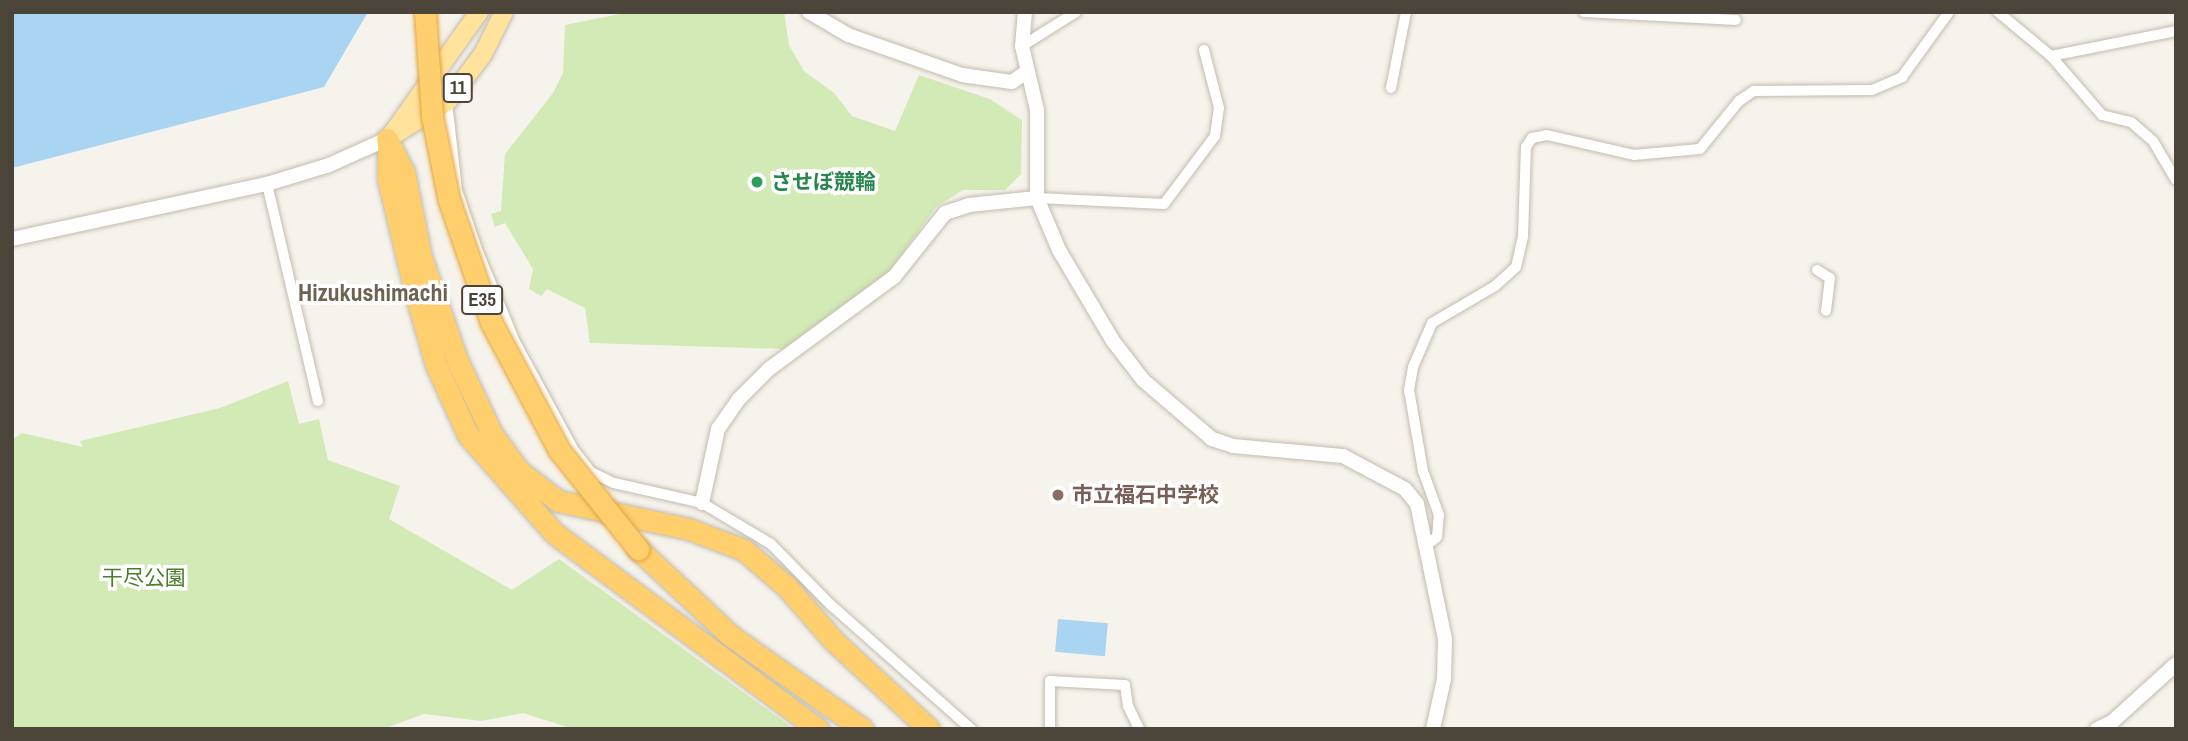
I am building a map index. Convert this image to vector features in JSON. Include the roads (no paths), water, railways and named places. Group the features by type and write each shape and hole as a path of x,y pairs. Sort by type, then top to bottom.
{"highway":[{"name":"E35","path":"425,12 432,116 449,200 491,322 559,450 638,549 731,636 862,728"},
{"path":"387,139 388,179 416,296 436,365 468,435 554,533 818,729"},
{"path":"387,139 404,172 422,257 457,360 492,434 519,471 558,501 689,529 744,550 788,587 834,641 929,729"}],"main road":[{"name":"11","path":"387,139 455,51 479,12"},
{"name":"11","path":"387,139 447,102 483,54 504,12"}],"street":[{"path":"809,12 848,34 962,75 1012,82 1028,71"},
{"path":"1025,12 1022,46 1037,110 1037,198 1059,250 1113,341 1143,380 1181,417 1212,439 1233,446 1343,456 1379,473 1418,504 1445,639 1444,679 1433,729"},
{"path":"1022,46 1076,12"},
{"path":"1391,88 1406,12"},
{"path":"1584,12 1736,20"},
{"path":"1428,544 1437,537 1439,515 1423,471 1409,390 1413,367 1432,323 1495,286 1516,267 1523,236 1525,148 1532,138 1547,135 1634,155 1700,149 1739,101 1754,91 1872,90 1902,77 1949,12"},
{"path":"1998,12 2051,56 2102,115 2131,122 2153,141 2176,180"},
{"path":"2051,56 2176,31"},
{"path":"702,503 718,429 737,400 769,369 894,277 945,213 969,205 1037,198 1164,204 1215,136 1219,108 1204,50"},
{"path":"447,102 457,190 478,252 515,342 573,449 591,472 614,483 702,503 771,544 831,606 971,729"},
{"path":"12,239 267,184 329,165 387,139"},
{"path":"267,184 318,401"},
{"path":"1816,270 1830,278 1826,311"},
{"path":"2098,729 2112,722 2176,664"},
{"path":"1049,729 1050,681 1125,685 1128,706 1139,729"}],"water":[{"path":"12,12 368,12 324,87 12,168"},
{"path":"1058,619 1108,623 1105,656 1055,652"}],"place":[{"name":"させぼ競輪","path":"757,182"},
{"name":"市立福石中学校","path":"1058,495"}],"district":[{"name":"Hizukushimachi","path":"373,293"}],"park label":[{"name":"干尽公園","path":"144,578"}]}
